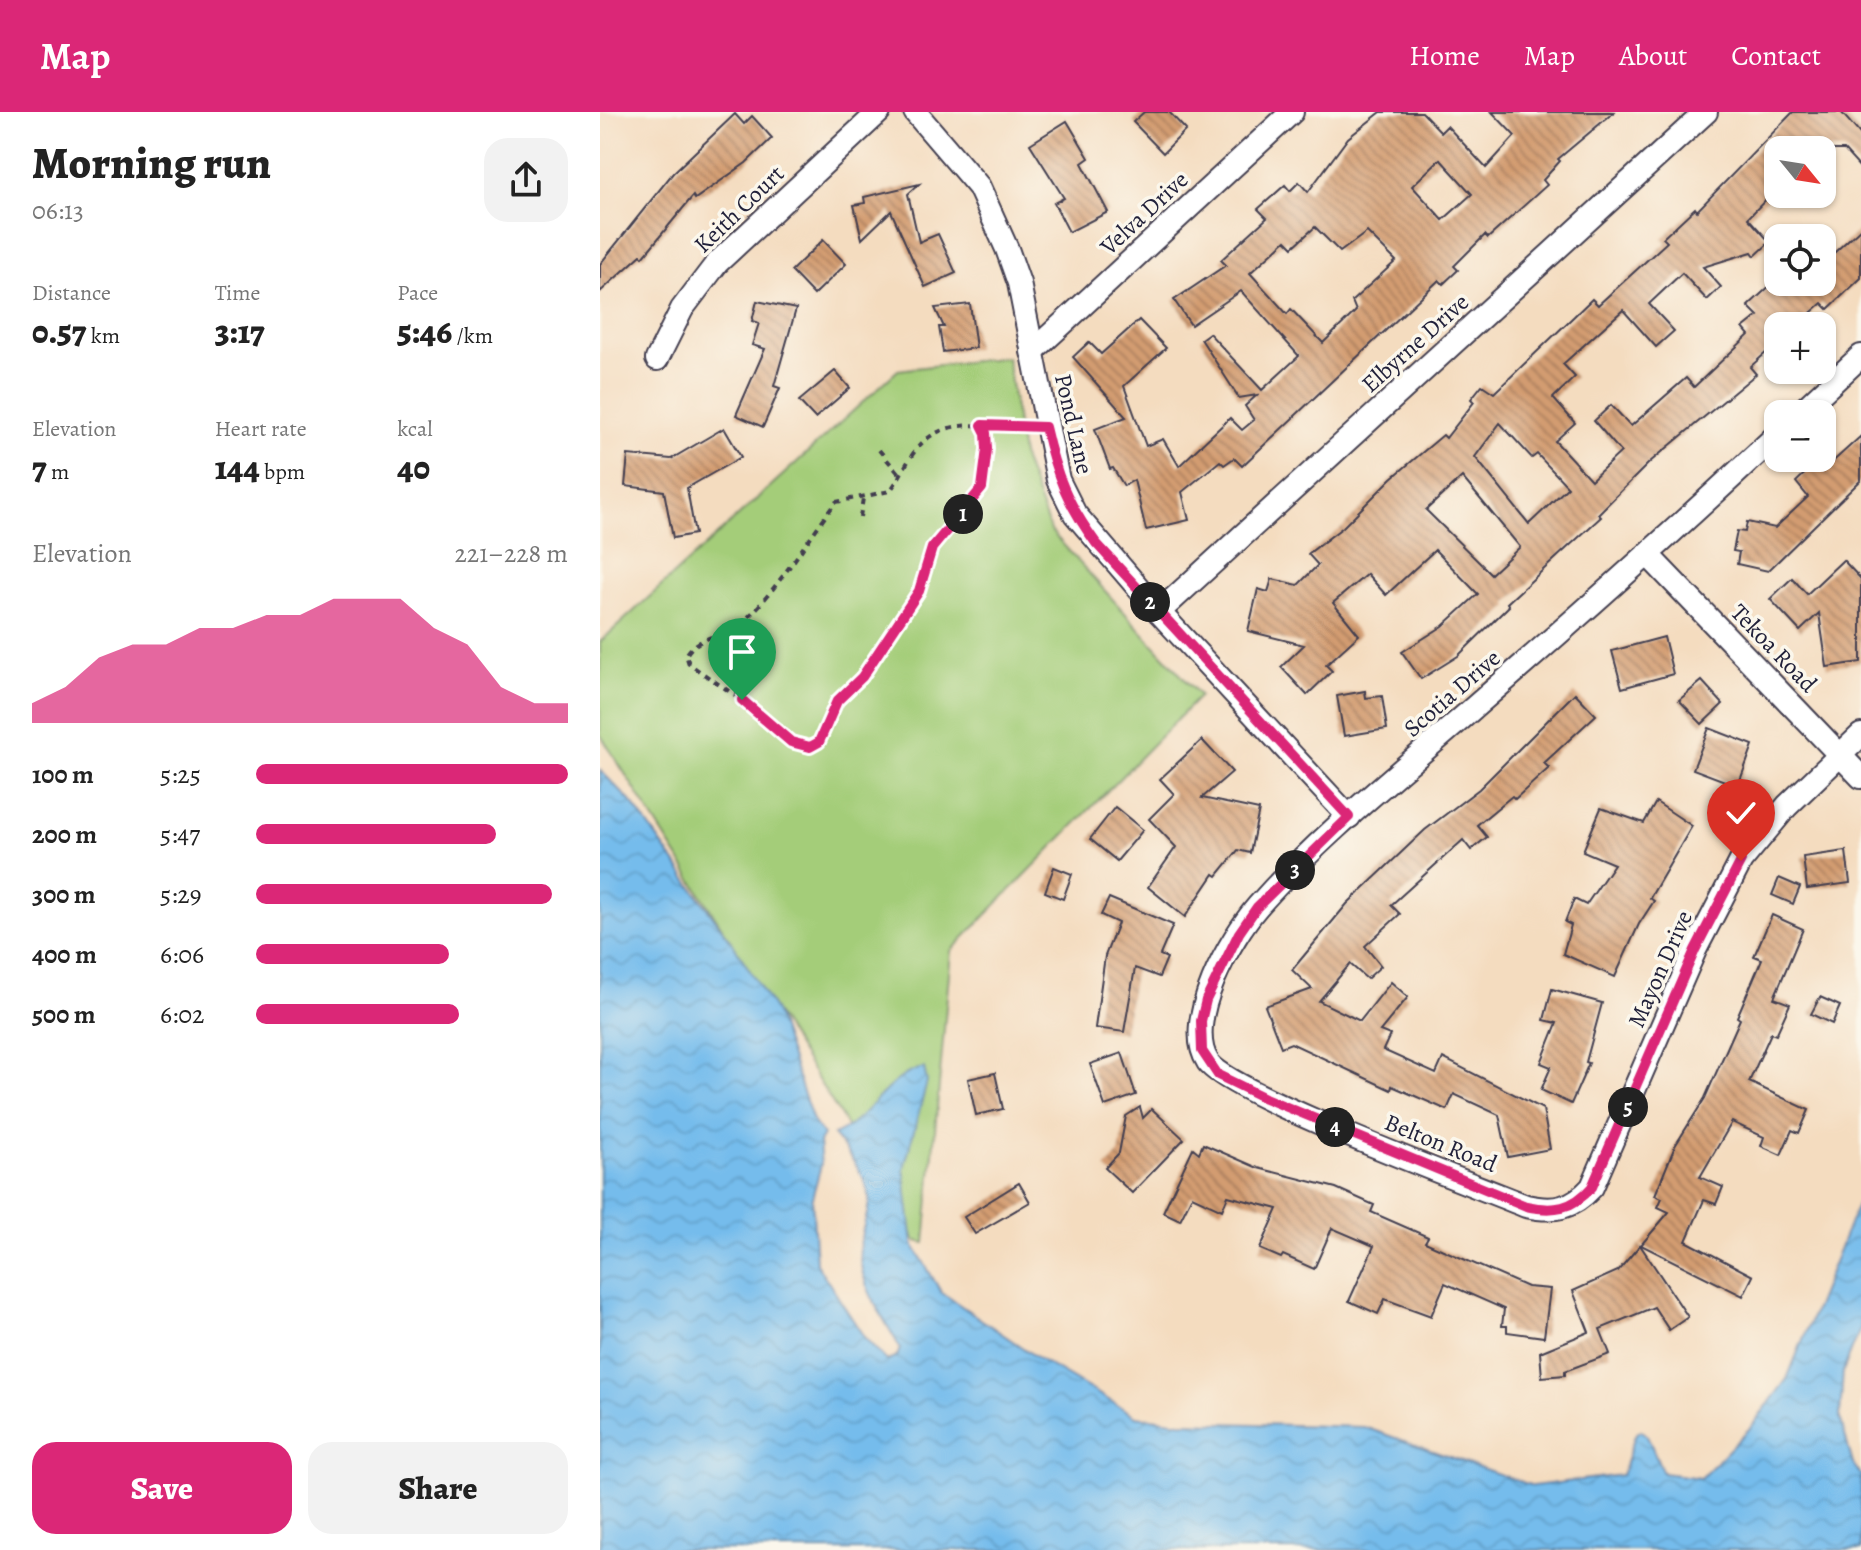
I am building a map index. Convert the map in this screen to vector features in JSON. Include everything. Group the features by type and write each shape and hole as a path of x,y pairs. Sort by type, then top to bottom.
{"street":[{"name":"Keith Court","path":"657,359 682,309 717,263 879,112"},
{"name":"Pond Lane","path":"915,112 955,155 979,187 994,216 1019,283 1045,427 1058,480 1075,514 1159,612 1349,817"},
{"name":"Velva Drive","path":"1032,352 1292,112"},
{"name":"Elbyrne Drive","path":"1159,612 1706,112"},
{"path":"1814,400 1861,356"},
{"name":"Scotia Drive","path":"1201,1021 1215,978 1257,907 1349,817 1648,555 1764,447"},
{"name":"Tekoa Road","path":"1648,555 1861,777"},
{"name":"Mayon Drive","path":"1569,1206 1592,1187 1695,950 1741,861 1787,806 1861,735"},
{"name":"Belton Road","path":"1201,1021 1202,1051 1218,1075 1265,1098 1526,1206 1549,1211 1569,1206"}],"path":[{"path":"982,425 987,449 982,488 932,548 919,591 862,677 837,701 819,742 810,747 791,742 742,700 689,664 686,655 691,646 735,628 775,584 836,502 890,491 920,444 945,428 982,425 1045,427"},
{"path":"879,450 901,476"},
{"path":"860,517 863,498"}],"green space":[{"path":"1007,357 1022,455 1050,530 1200,696 951,951 925,1243 916,1241 888,1191 600,734 600,642 898,370"}],"water":[{"path":"600,770 634,805 737,950 775,1011 813,1121 823,1135 819,1142 821,1165 812,1198 816,1263 864,1337 887,1361 897,1357 900,1348 870,1293 860,1258 869,1196 857,1167 833,1135 857,1120 898,1079 924,1068 927,1082 904,1168 913,1244 941,1292 1039,1359 1136,1416 1180,1422 1364,1427 1533,1486 1622,1475 1635,1435 1641,1430 1647,1435 1663,1473 1701,1478 1751,1427 1787,1379 1861,1195 1861,1327 1843,1371 1840,1417 1853,1464 1861,1475 1861,1550 600,1550"}],"building":[{"path":"1144,112 1169,112 1186,130 1163,153 1133,122"},
{"path":"1381,112 1422,112 1441,132 1447,126 1486,168 1515,136 1492,112 1614,112 1558,159 1560,161 1543,180 1547,185 1488,238 1485,235 1454,266 1458,270 1443,284 1439,280 1242,466 1234,458 1224,465 1220,461 1182,492 1189,520 1146,530 1134,480 1124,486 1113,468 1110,469 1095,429 1126,417 1073,357 1089,342 1101,354 1139,320 1166,348 1124,386 1146,446 1163,439 1179,466 1230,418 1242,430 1254,420 1245,406 1257,395 1239,398 1201,339 1209,333 1262,390 1299,356 1241,291 1191,325 1174,300 1226,265 1221,260 1267,218 1258,209 1285,185 1290,191 1299,182 1308,192 1348,138","holes":["1440,159 1472,194 1443,220 1412,186","1315,227 1340,252 1367,232 1396,261 1352,301 1356,311 1323,343 1291,309 1287,314 1250,273 1286,240 1293,247"]},
{"path":"1793,112 1841,112 1861,135 1861,169 1844,150 1836,150 1836,136 1770,136"},
{"path":"735,114 744,124 752,116 772,138 746,163 695,199 693,196 643,257 641,255 600,292 600,264 673,173"},
{"path":"1067,121 1089,158 1082,163 1108,212 1069,232 1054,203 1064,198 1030,144"},
{"path":"1764,142 1764,201 1748,218 1764,235 1764,248 1755,256 1752,252 1703,267 1721,287 1707,300 1682,273 1649,304 1674,331 1656,347 1623,310 1563,364 1575,377 1553,398 1575,423 1555,441 1591,480 1621,452 1594,421 1611,405 1631,426 1686,378 1694,387 1749,335 1743,328 1758,316 1748,306 1764,291 1764,296 1836,296 1836,251 1861,228 1861,278 1828,309 1822,303 1812,312 1764,312 1764,354 1750,367 1756,374 1650,462 1598,514 1601,517 1507,603 1509,606 1458,656 1421,679 1402,652 1443,626 1478,594 1435,550 1386,595 1367,574 1333,603 1359,635 1326,665 1332,671 1307,695 1281,667 1304,645 1248,631 1258,589 1268,592 1272,579 1298,585 1318,565 1308,554 1343,527 1392,478 1443,435 1446,438 1474,402 1471,399 1482,385 1494,393 1592,299 1598,305 1667,242 1663,238 1695,208 1697,211","holes":["1500,423 1532,458 1537,454 1568,487 1529,524 1475,457","1462,477 1520,547 1491,574 1426,510"]},
{"path":"919,184 908,194 919,242 938,234 956,273 925,287 891,211 862,239 854,205 865,203 864,197"},
{"path":"823,240 846,264 814,295 791,271"},
{"path":"757,301 796,309 774,386 780,388 763,427 736,415 765,349 752,345 759,323 752,321"},
{"path":"970,304 976,348 943,352 939,327 944,327 935,308"},
{"path":"835,371 850,388 815,418 799,401"},
{"path":"724,428 741,457 687,488 695,534 673,538 664,491 625,486 628,455 671,459"},
{"path":"1861,436 1861,480 1768,571 1737,564 1739,552 1733,551 1737,531 1745,532 1747,522 1775,528 1808,497 1796,482 1806,472 1836,472 1836,459"},
{"path":"1843,560 1861,579 1861,662 1827,667 1819,613 1800,631 1770,599 1792,578 1807,594"},
{"path":"1664,637 1673,674 1622,688 1612,651"},
{"path":"1702,681 1723,704 1702,724 1679,700"},
{"path":"1365,691 1366,698 1382,696 1387,729 1344,736 1337,696"},
{"path":"1575,693 1596,715 1544,763 1549,768 1515,799 1512,796 1477,825 1487,837 1471,850 1463,840 1391,905 1400,914 1365,946 1381,966 1367,979 1350,964 1319,1001 1360,1021 1391,982 1408,997 1380,1031 1390,1035 1383,1050 1436,1074 1443,1058 1543,1109 1550,1149 1508,1157 1499,1115 1454,1094 1447,1110 1392,1086 1391,1090 1291,1043 1281,1047 1265,1006 1312,989 1292,970 1347,904 1425,830 1479,789"},
{"path":"1709,728 1753,745 1738,786 1693,769"},
{"path":"1202,740 1232,772 1202,798 1259,810 1250,853 1238,850 1217,876 1214,874 1185,917 1148,887 1176,847 1149,819 1174,794 1160,779"},
{"path":"1656,802 1692,826 1650,898 1654,901 1639,924 1615,977 1563,954 1571,925 1565,922 1574,899 1586,905 1614,864 1583,851 1601,808 1644,823"},
{"path":"1115,807 1143,830 1117,861 1090,839"},
{"path":"1846,851 1850,883 1807,889 1803,857"},
{"path":"1054,867 1072,874 1063,899 1045,892"},
{"path":"1779,878 1800,887 1793,904 1772,895"},
{"path":"1109,898 1173,925 1160,955 1167,958 1159,977 1135,968 1124,1032 1095,1028 1105,956 1118,923 1101,915"},
{"path":"1772,915 1803,929 1774,998 1790,1004 1776,1035 1771,1033 1749,1082 1809,1110 1799,1133 1792,1130 1781,1155 1761,1146 1764,1137 1732,1122 1700,1177 1723,1187 1716,1204 1704,1200 1686,1241 1753,1276 1743,1296 1641,1245 1669,1212 1658,1207 1662,1198 1655,1195 1675,1146 1705,1098 1740,1019 1737,1017 1762,959 1754,956"},
{"path":"1552,989 1602,1003 1586,1062 1589,1063 1571,1104 1541,1090 1551,1067 1541,1063 1557,1023 1544,1020"},
{"path":"1820,997 1840,1006 1832,1024 1811,1014"},
{"path":"1122,1053 1136,1095 1105,1106 1090,1064"},
{"path":"995,1073 1003,1109 976,1115 968,1079"},
{"path":"1140,1107 1143,1118 1152,1109 1184,1139 1132,1193 1105,1168 1119,1153 1126,1116"},
{"path":"1203,1144 1258,1168 1336,1188 1374,1205 1371,1212 1428,1237 1425,1242 1527,1287 1550,1289 1544,1337 1507,1332 1507,1326 1502,1326 1504,1309 1445,1283 1431,1316 1385,1299 1378,1314 1349,1301 1374,1246 1332,1228 1314,1269 1283,1255 1281,1258 1260,1249 1278,1209 1228,1196 1222,1210 1192,1196 1180,1220 1163,1212 1193,1148 1199,1153"},
{"path":"1019,1183 1030,1202 975,1234 964,1217"},
{"path":"1640,1245 1688,1317 1669,1330 1654,1307 1600,1329 1610,1354 1565,1371 1565,1375 1542,1377 1540,1352 1589,1332 1573,1291 1618,1271"}],"route":[{"path":"742,700 791,742 810,747 819,742 837,701 862,677 919,591 932,548 982,488 987,449 982,425 1045,427 1058,480 1075,514 1096,543 1349,817 1257,907 1239,933 1206,1000 1200,1036 1202,1051 1208,1062 1218,1075 1265,1098 1526,1206 1549,1211 1569,1206 1592,1187 1695,950 1741,861"}]}
